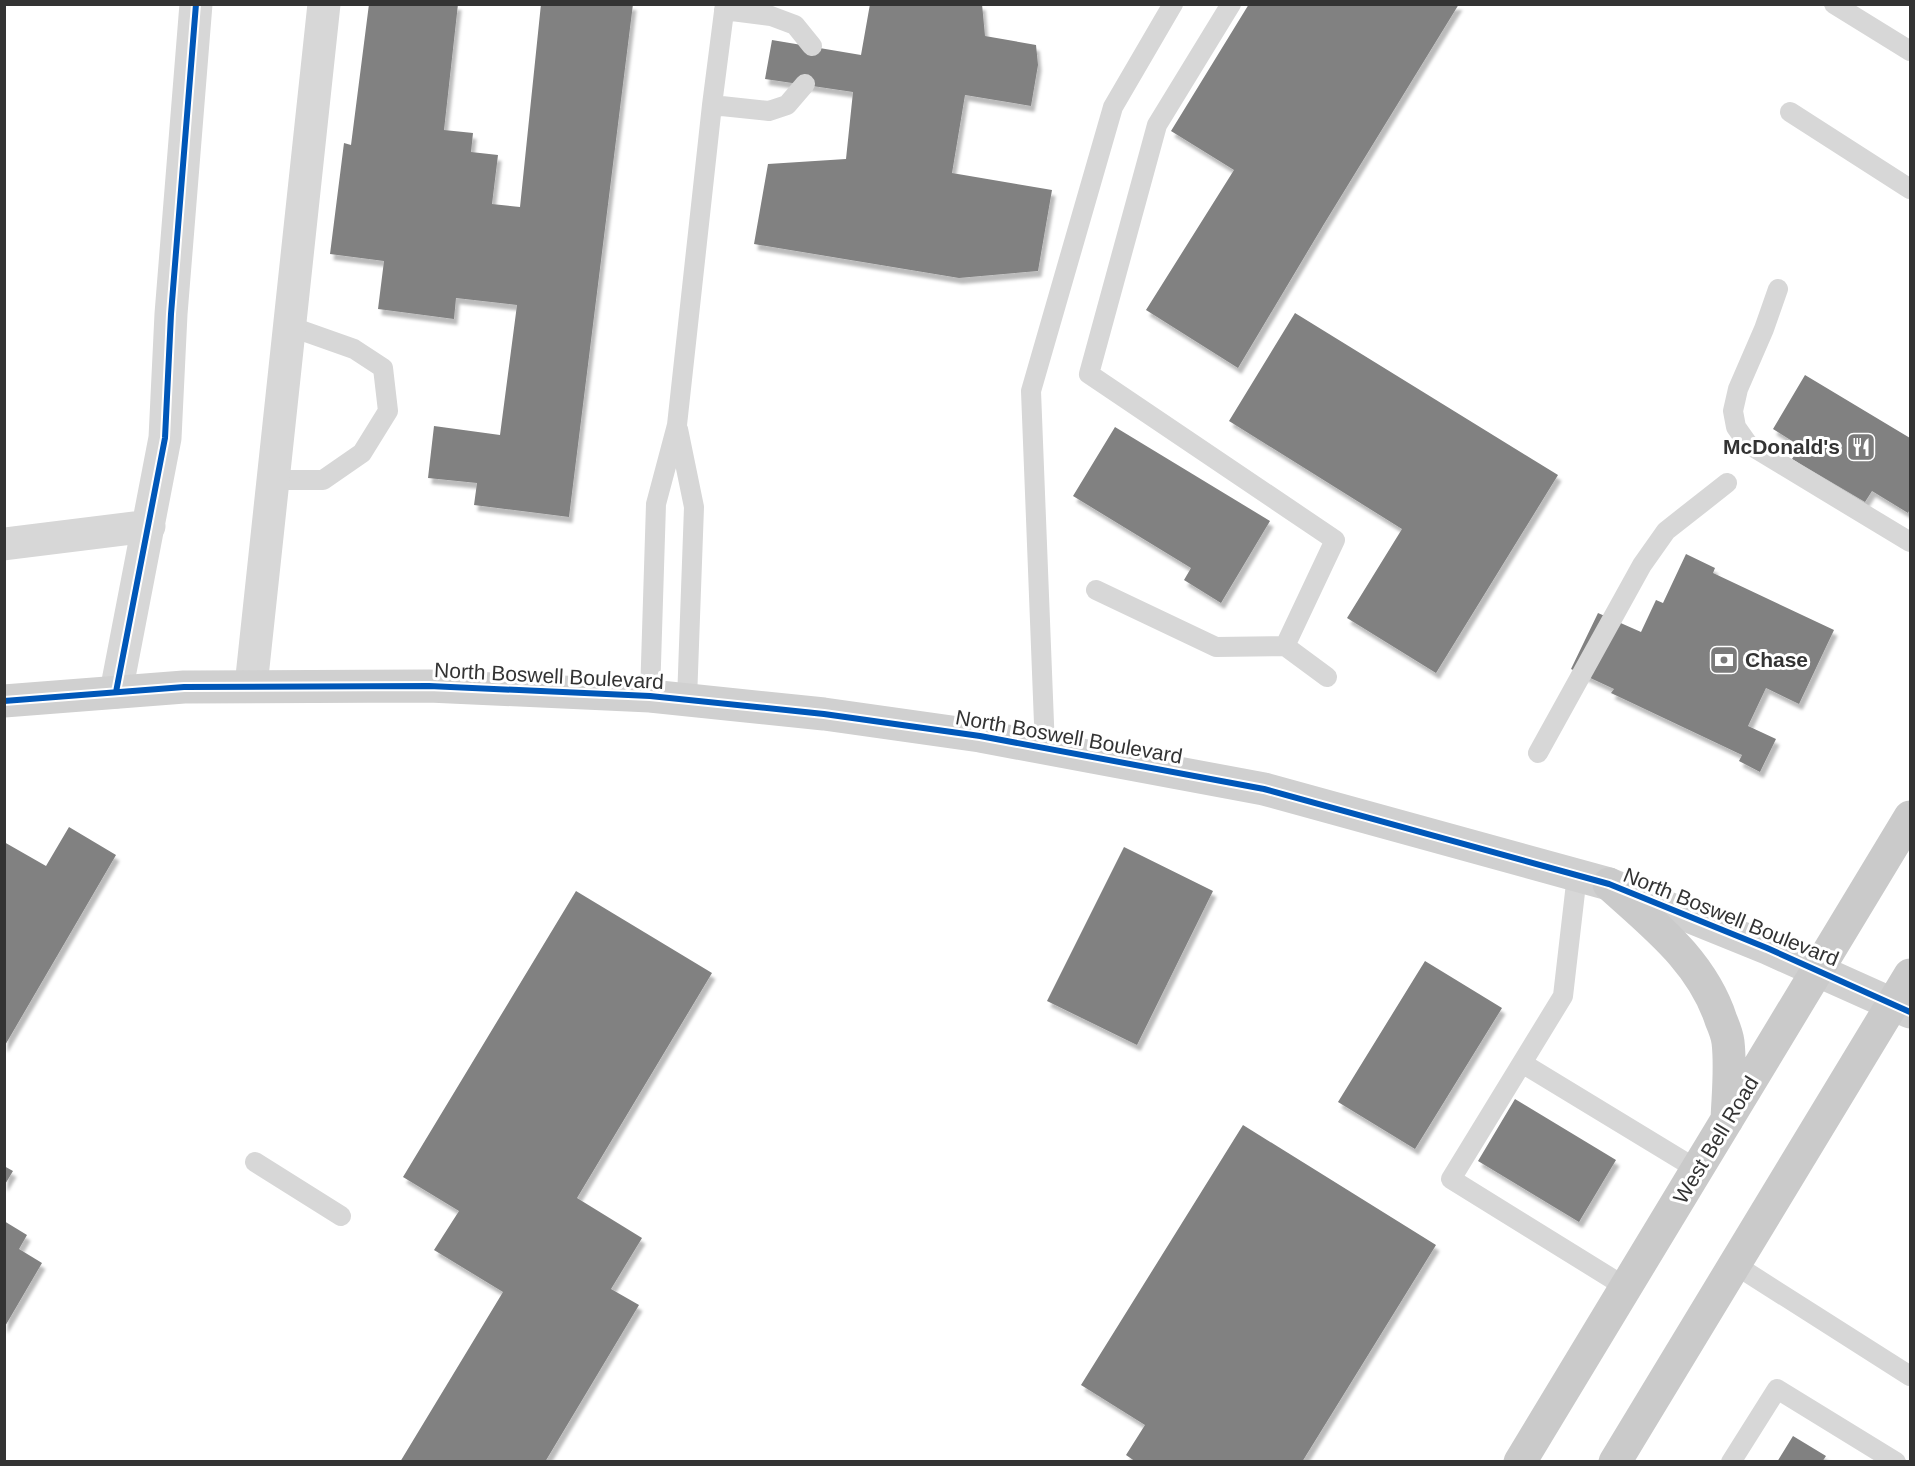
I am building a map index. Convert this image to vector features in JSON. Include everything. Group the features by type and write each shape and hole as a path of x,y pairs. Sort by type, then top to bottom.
{"main road":[{"name":"West Bell Road","path":"1520,1461 1911,817"},
{"path":"1609,884 1677,945 1703,979 1718,1009 1728,1040 1730,1077 1726,1123"},
{"path":"1615,1461 1734,1264 1902,1008 1911,975"}],"street":[{"path":"116,692 165,438 171,314 196,4"},
{"path":"251,686 324,4"},
{"path":"4,544 148,526"},
{"name":"North Boswell Boulevard","path":"4,701 184,687 429,686 650,696 836,716 980,736 1264,789 1609,884 1819,970 1902,1008"}],"lane":[{"path":"1045,749 1031,391 1113,107 1173,4"},
{"path":"1231,4 1157,124 1089,374 1335,540 1285,646"},
{"path":"1834,4 1911,51"},
{"path":"650,696 656,504 677,425 725,7 771,16 795,25 812,46"},
{"path":"712,105 769,111 787,105 805,84"},
{"path":"1790,112 1911,189"},
{"path":"1778,289 1764,329 1738,389 1733,411 1736,427 1748,444 1911,542"},
{"path":"273,480 323,480 362,453 388,411 383,368 354,349 289,326"},
{"path":"677,425 694,507 687,700"},
{"path":"1538,753 1642,565 1666,531 1727,483"},
{"path":"1096,590 1216,647 1285,646 1327,677"},
{"path":"1577,875 1563,996 1451,1179 1627,1288"},
{"path":"1522,1063 1698,1170"},
{"path":"255,1162 341,1215"},
{"path":"1734,1264 1911,1376"},
{"path":"1731,1461 1777,1389 1896,1461"}],"building":[{"path":"369,4 458,4 444,130 473,133 471,152 498,155 492,204 520,207 541,4 633,4 569,517 474,505 477,483 428,478 434,426 500,435 517,305 456,298 454,319 378,309 384,261 330,254 344,143 351,145"},
{"path":"870,4 982,4 985,36 1036,45 1038,65 1031,106 965,95 952,173 1052,190 1038,271 959,278 754,244 768,164 846,159 853,92 765,79 772,40 861,55"},
{"path":"1249,4 1459,4 1238,368 1146,310 1234,170 1171,131"},
{"path":"1295,313 1558,475 1436,673 1347,618 1402,529 1229,421"},
{"path":"1805,375 1910,438 1910,509 1908,513 1872,491 1865,502 1792,459 1800,446 1773,429"},
{"path":"1115,427 1270,521 1221,603 1184,580 1191,568 1073,496"},
{"name":"Chase","path":"1686,554 1715,568 1713,573 1834,630 1799,704 1766,688 1748,726 1776,739 1760,772 1739,761 1742,755 1611,693 1614,689 1571,669 1598,613 1641,632 1656,600 1663,603"},
{"path":"69,827 116,855 4,1047 4,842 46,866"},
{"path":"1124,847 1213,891 1137,1045 1047,1001"},
{"path":"576,891 712,973 577,1198 642,1238 611,1289 639,1305 545,1462 400,1462 503,1292 434,1250 459,1211 403,1177"},
{"path":"1425,961 1502,1008 1415,1149 1338,1102"},
{"path":"1515,1099 1616,1160 1579,1222 1478,1161"},
{"path":"1243,1125 1436,1245 1302,1462 1136,1462 1126,1455 1145,1425 1081,1385"},
{"path":"4,1166 13,1171 4,1186"},
{"path":"4,1221 27,1235 19,1249 42,1263 4,1328"},
{"path":"1793,1436 1826,1456 1822,1462 1777,1462"}],"cycle path":[{"path":"116,692 165,438 171,314 196,4"},
{"path":"4,701 184,687 429,686 650,696 824,714 980,736 1264,789 1609,884 1767,948 1910,1012"}],"place":[{"name":"McDonald's","path":"1861,447"},
{"name":"Chase","path":"1724,660"}]}
